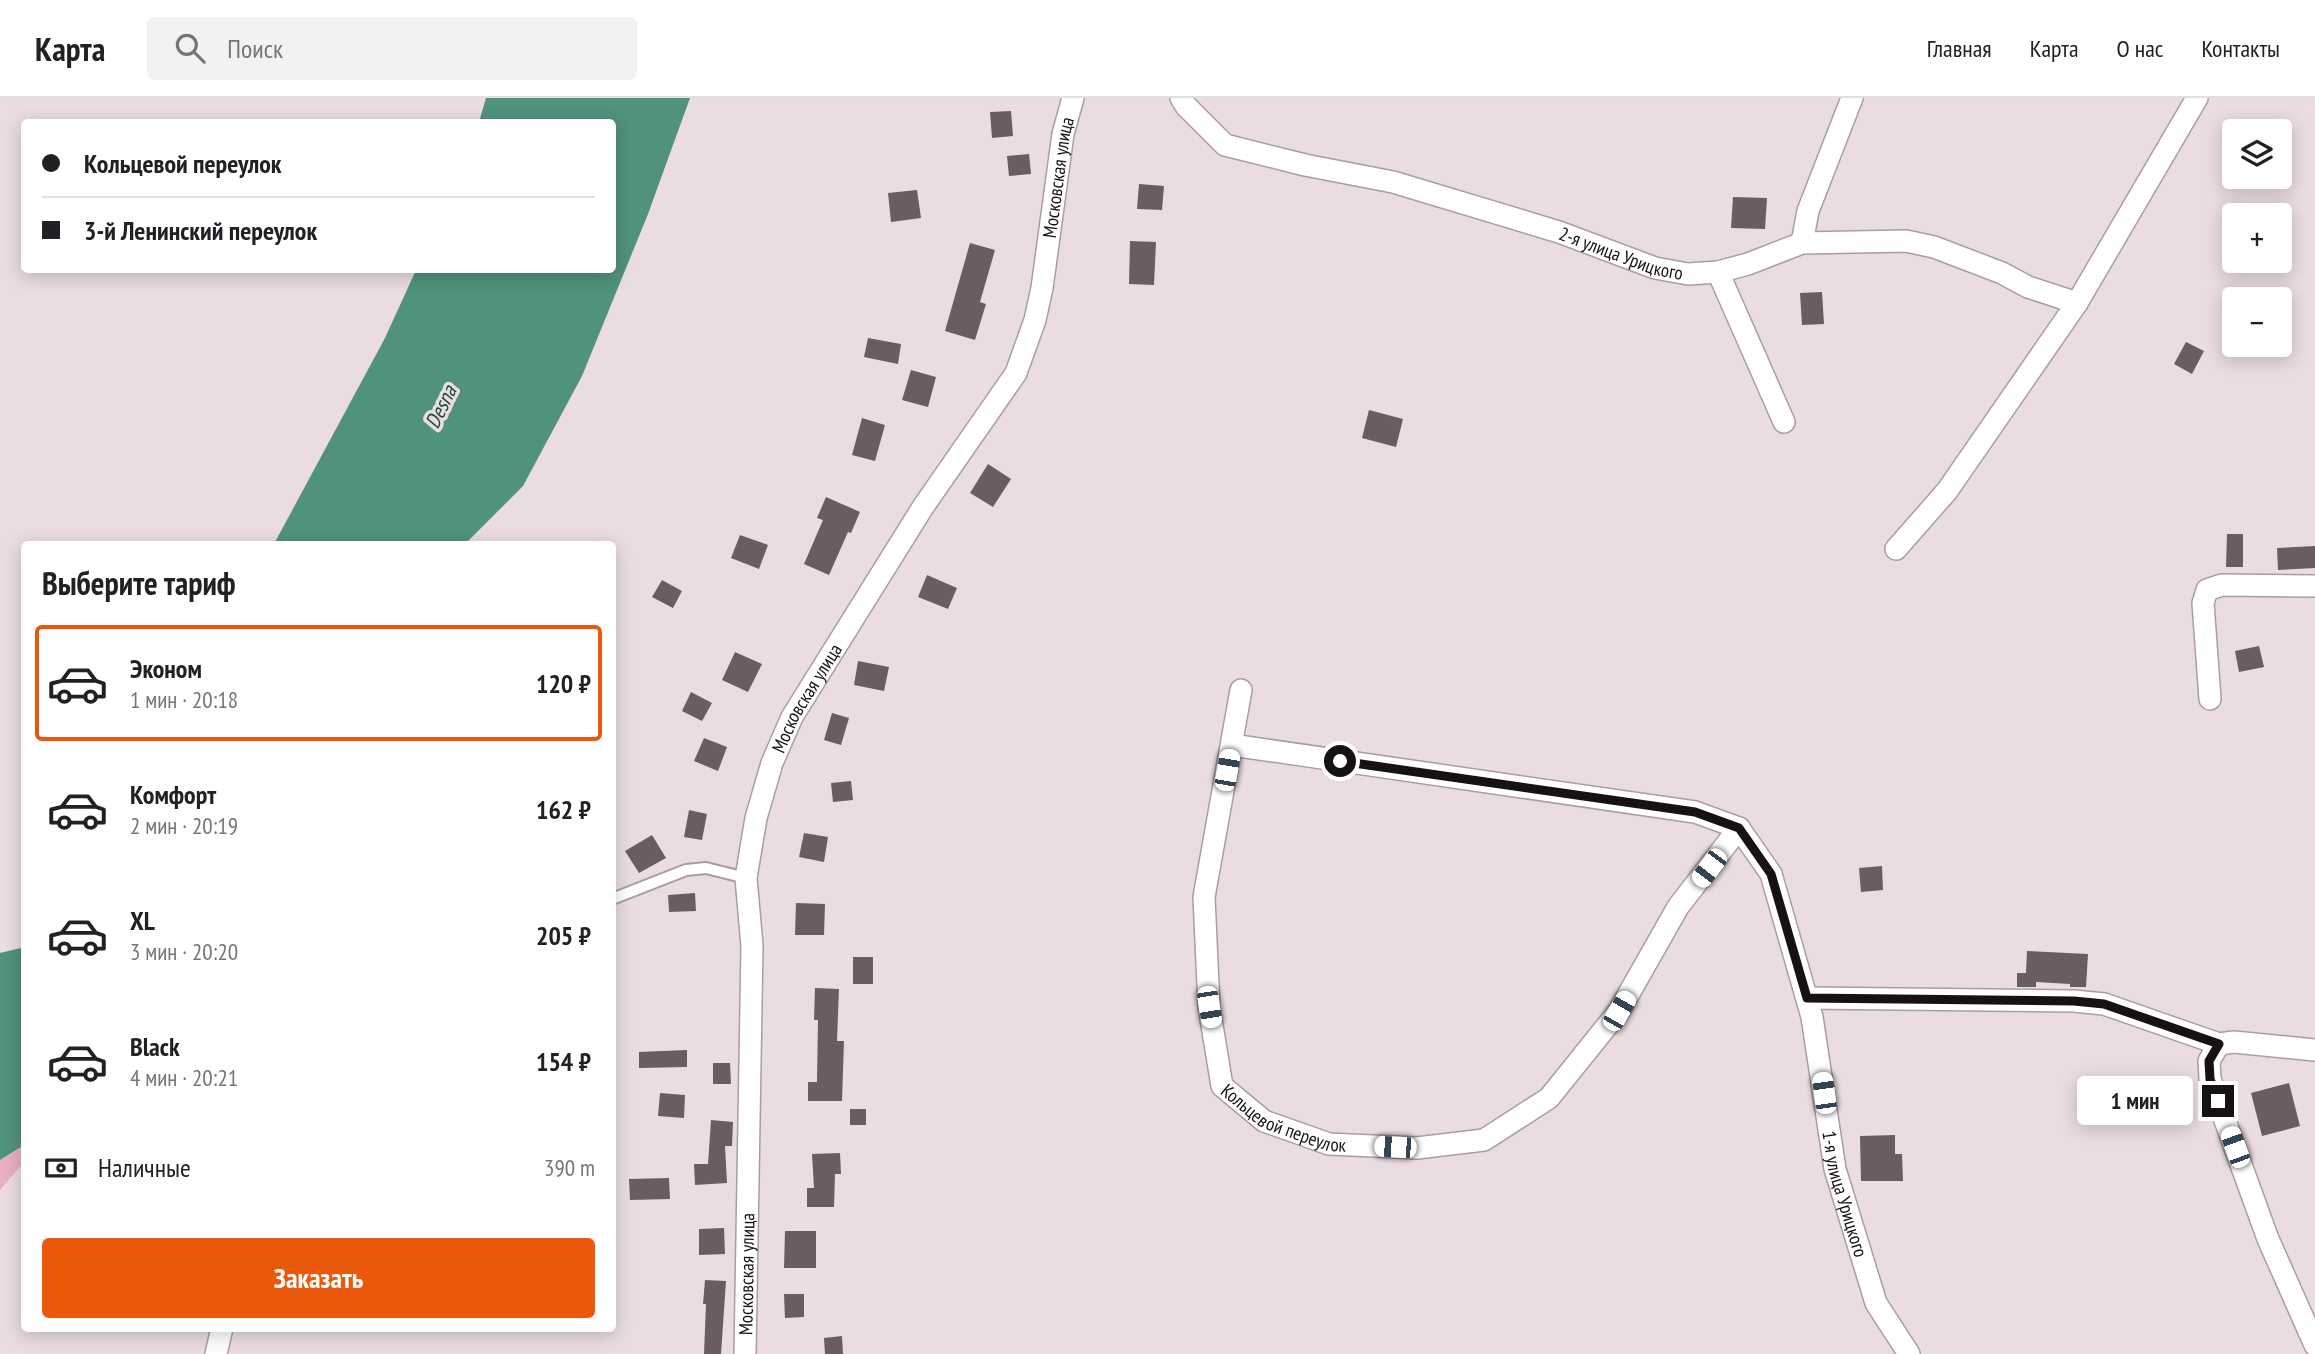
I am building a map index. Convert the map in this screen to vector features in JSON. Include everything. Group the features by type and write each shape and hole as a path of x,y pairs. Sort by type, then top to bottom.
{"street":[{"name":"Московская улица","path":"745,1354 752,946 746,878 756,818 772,763 792,717 923,507 1016,373 1035,320 1042,288 1063,134 1073,98"},
{"name":"2-я улица Урицкого","path":"1181,98 1226,145 1305,165 1392,182 1559,232 1655,268 1688,274 1718,272 1748,264 1802,243 1906,241 1934,247 2002,273 2028,287 2077,303"},
{"path":"1802,243 1808,211 1852,98"},
{"path":"1896,549 1947,491 2077,303 2197,98"},
{"path":"1718,272 1784,422"},
{"path":"2210,699 2203,603 2207,590 2222,585 2315,586"},
{"name":"Кольцевой переулок","path":"1241,690 1204,897 1209,1007 1222,1086 1264,1121 1329,1144 1417,1148 1484,1140 1549,1098 1619,1011 1678,907 1739,828"},
{"path":"1231,745 1695,812 1739,828"},
{"name":"1-я улица Урицкого","path":"1739,828 1771,874 1812,1017 1835,1169 1876,1303 1909,1354"},
{"path":"1807,998 2074,1001 2104,1004 2219,1044 2234,1042 2315,1050"},
{"path":"2219,1044 2209,1061 2210,1079 2268,1239 2315,1345"},
{"path":"216,1354 221,1332"}],"lane":[{"path":"616,897 686,870 706,868 746,878"}],"shaded area":[{"path":"21,1147 21,1166 0,1190 0,1160"}],"water":[{"name":"Desna","path":"486,98 690,98 648,214 582,376 523,486 468,541 276,541 385,338 415,273 616,273 616,119 480,119"},
{"path":"21,948 21,1147 0,1160 0,953"}],"building":[{"path":"1011,111 1013,136 992,138 990,112"},
{"path":"1029,154 1031,174 1009,176 1007,156"},
{"path":"1139,184 1164,186 1162,210 1137,209"},
{"path":"917,190 921,218 891,222 888,193"},
{"path":"1733,197 1767,198 1765,229 1731,228"},
{"path":"1130,241 1156,242 1154,285 1129,284"},
{"path":"970,243 995,250 980,302 986,304 975,340 945,331"},
{"path":"1822,292 1824,324 1802,325 1800,293"},
{"path":"868,338 901,344 898,364 864,357"},
{"path":"2186,342 2204,351 2192,374 2174,364"},
{"path":"911,370 936,377 928,407 902,400"},
{"path":"1369,410 1403,419 1396,447 1362,438"},
{"path":"862,418 885,425 875,461 852,455"},
{"path":"988,464 1011,479 993,507 970,493"},
{"path":"826,497 860,512 829,575 804,564 823,520 817,518"},
{"path":"2227,534 2243,534 2243,567 2226,567"},
{"path":"740,535 768,545 759,569 731,558"},
{"path":"2315,546 2315,568 2278,570 2277,548"},
{"path":"927,575 957,588 948,609 918,597"},
{"path":"662,580 682,591 673,608 652,597"},
{"path":"2259,646 2264,667 2239,672 2235,651"},
{"path":"735,652 762,664 748,692 722,680"},
{"path":"858,661 889,667 884,691 854,685"},
{"path":"691,692 712,703 702,721 682,711"},
{"path":"832,713 849,718 841,745 824,740"},
{"path":"704,738 727,747 718,771 694,761"},
{"path":"851,781 853,800 833,802 831,783"},
{"path":"689,810 707,814 702,840 684,837"},
{"path":"804,833 828,837 824,862 799,857"},
{"path":"652,835 666,858 639,873 625,851"},
{"path":"1882,866 1883,890 1861,892 1859,868"},
{"path":"695,893 696,911 669,912 668,895"},
{"path":"796,903 825,904 824,935 795,935"},
{"path":"2027,951 2088,954 2086,987 2036,982 2036,987 2017,987 2017,973 2026,973"},
{"path":"853,957 873,957 873,984 853,984"},
{"path":"815,988 839,989 837,1041 844,1041 842,1101 808,1101 808,1082 817,1082 818,1020 814,1020"},
{"path":"687,1050 687,1067 639,1068 639,1052"},
{"path":"713,1063 730,1063 731,1084 713,1084"},
{"path":"2289,1083 2300,1126 2262,1136 2251,1093"},
{"path":"660,1093 685,1095 684,1118 658,1116"},
{"path":"850,1109 866,1109 866,1125 850,1125"},
{"path":"711,1120 733,1122 732,1146 725,1146 727,1183 695,1185 694,1164 708,1164"},
{"path":"1895,1135 1895,1154 1902,1154 1903,1181 1861,1181 1860,1136"},
{"path":"840,1153 841,1174 835,1174 834,1207 807,1207 807,1188 814,1188 812,1154"},
{"path":"669,1178 670,1199 630,1200 629,1179"},
{"path":"724,1228 725,1254 699,1255 699,1229"},
{"path":"785,1231 816,1231 816,1268 784,1268"},
{"path":"705,1280 726,1281 721,1354 704,1354"},
{"path":"784,1294 804,1294 804,1317 785,1318"},
{"path":"842,1336 843,1354 825,1354 824,1338"}],"route":[{"path":"1340,761 1695,812 1739,828 1771,874 1807,998 2074,1001 2104,1004 2219,1044 2209,1061 2210,1079 2218,1101"}]}
